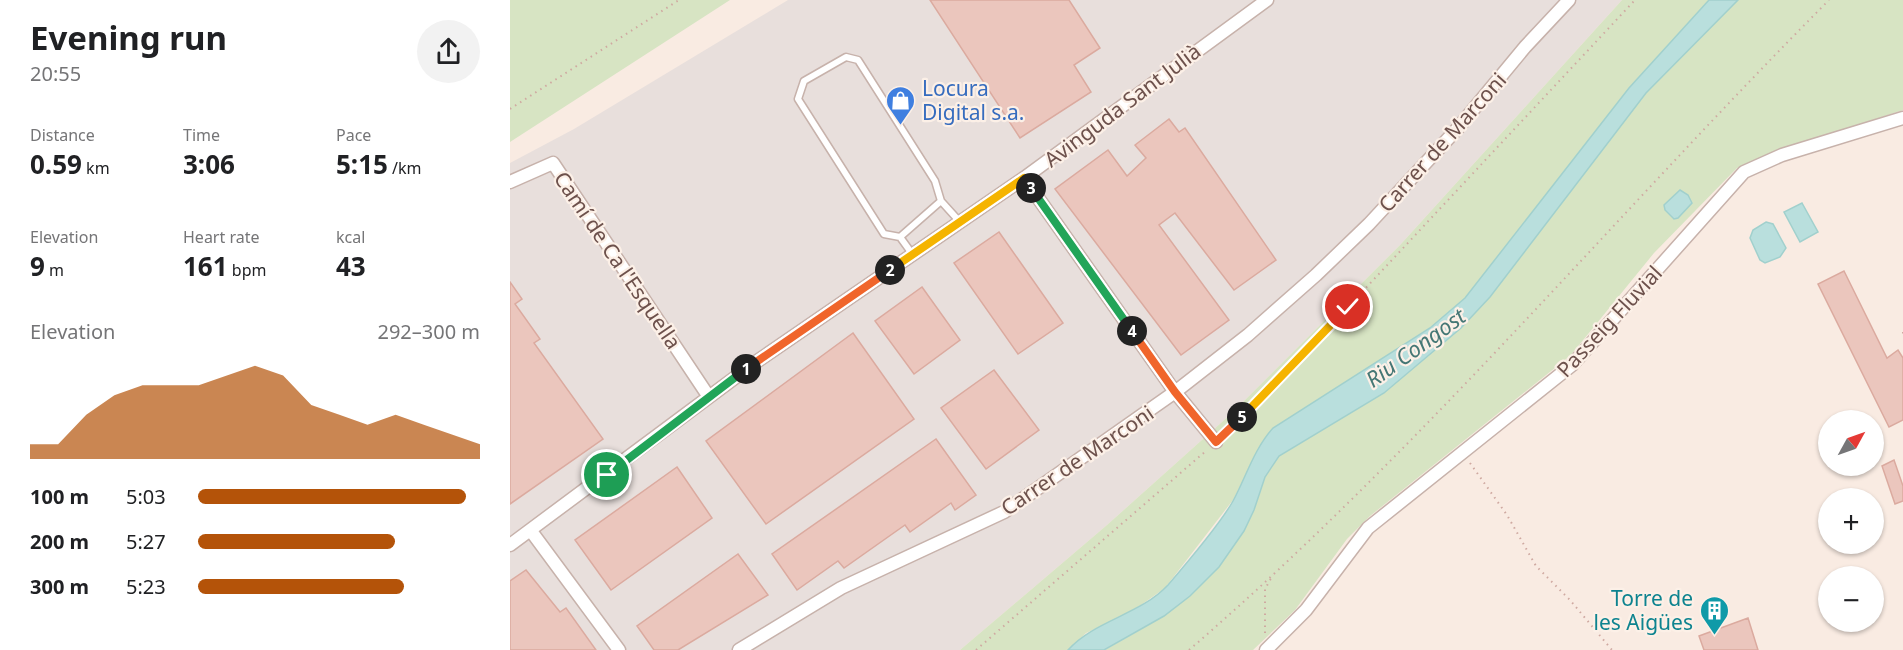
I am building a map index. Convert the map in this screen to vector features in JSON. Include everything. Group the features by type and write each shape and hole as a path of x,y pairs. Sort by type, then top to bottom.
{"street":[{"name":"Avinguda Sant Julià","path":"510,545 838,303 961,223 1266,0"},
{"name":"Carrer de Marconi","path":"739,650 841,588 1004,512 1175,392 1299,290 1369,224 1458,128 1525,47 1569,0"},
{"name":"Passeig Fluvial","path":"1265,646 1306,610 1368,528 1572,365 1744,172 1782,155 1903,118"},
{"name":"Camí de Ca l'Esquella","path":"510,182 553,163 709,398"},
{"path":"1024,178 1175,392 1216,442"},
{"path":"531,531 619,650"}],"lane":[{"path":"913,255 900,237 884,234 798,99 804,81 846,57 858,60 935,181 941,201 961,223"},
{"path":"900,237 941,201"}],"path":[{"path":"510,109 679,0"},
{"path":"976,650 1216,442 1348,307 1635,0"},
{"path":"1189,650 1275,573 1447,405 1718,113 1829,0"},
{"path":"1463,453 1507,515 1536,566 1570,600 1612,650"},
{"path":"1265,646 1265,589 1275,573"}],"shaded area":[{"path":"788,0 1622,0 1401,244 1232,413 1107,525 960,650 510,650 510,163 574,129"}],"green space":[{"path":"510,0 730,0 510,142"},
{"path":"1622,0 1709,0 1629,88 1465,298 1430,328 1273,428 1260,447 1233,500 1165,588 1131,612 1086,633 1068,650 960,650 1107,525 1232,413 1401,244"},
{"path":"1738,0 1903,0 1903,110 1787,148 1737,168 1654,253 1571,355 1370,516 1347,539 1295,610 1253,650 1105,650 1164,616 1219,567 1254,510 1265,477 1279,456 1384,393 1461,328 1490,297 1646,93"}],"water":[{"name":"Riu Congost","path":"1709,0 1738,0 1646,93 1490,297 1461,328 1384,393 1279,456 1265,477 1244,531 1219,567 1190,596 1164,616 1104,650 1068,650 1091,631 1144,604 1168,585 1227,510 1255,454 1273,428 1430,328 1465,298 1629,88"},
{"path":"1680,190 1688,195 1692,203 1678,218 1674,219 1665,210 1664,205"},
{"path":"1802,203 1818,232 1800,242 1784,212"},
{"path":"1766,222 1773,224 1786,248 1780,257 1765,263 1760,260 1750,238 1753,230"}],"building":[{"path":"930,0 1069,0 1100,48 1074,65 1091,92 1020,138"},
{"path":"1169,119 1179,132 1185,128 1276,260 1234,290 1175,213 1159,225 1229,320 1181,355 1055,189 1108,150 1127,176 1146,158 1135,145"},
{"path":"999,232 1063,323 1018,354 954,263"},
{"path":"1844,271 1887,358 1898,350 1903,358 1903,420 1889,427 1884,417 1884,410 1881,410 1818,284"},
{"path":"510,282 522,299 515,304 540,339 534,343 603,439 510,504"},
{"path":"922,287 960,340 914,374 875,321"},
{"path":"853,333 914,419 766,524 706,441"},
{"path":"994,370 1039,430 986,469 941,408"},
{"path":"936,439 976,495 955,510 951,503 910,532 905,525 844,568 838,561 797,590 772,554"},
{"path":"1894,460 1903,486 1903,501 1895,504 1884,472 1884,465"},
{"path":"677,467 712,518 611,590 575,540"},
{"path":"738,554 768,595 678,650 654,650 637,626"},
{"path":"526,570 560,612 566,608 596,650 510,650 510,581"},
{"name":"Torre de les Aigües","path":"1748,618 1758,650 1704,650 1699,636"}],"place":[{"name":"Locura Digital s.a.","path":"901,126"},
{"name":"Torre de les Aigües","path":"1714,636"}],"route":[{"path":"607,475 838,303 961,223 1024,178 1175,392 1216,442 1348,307"}]}
